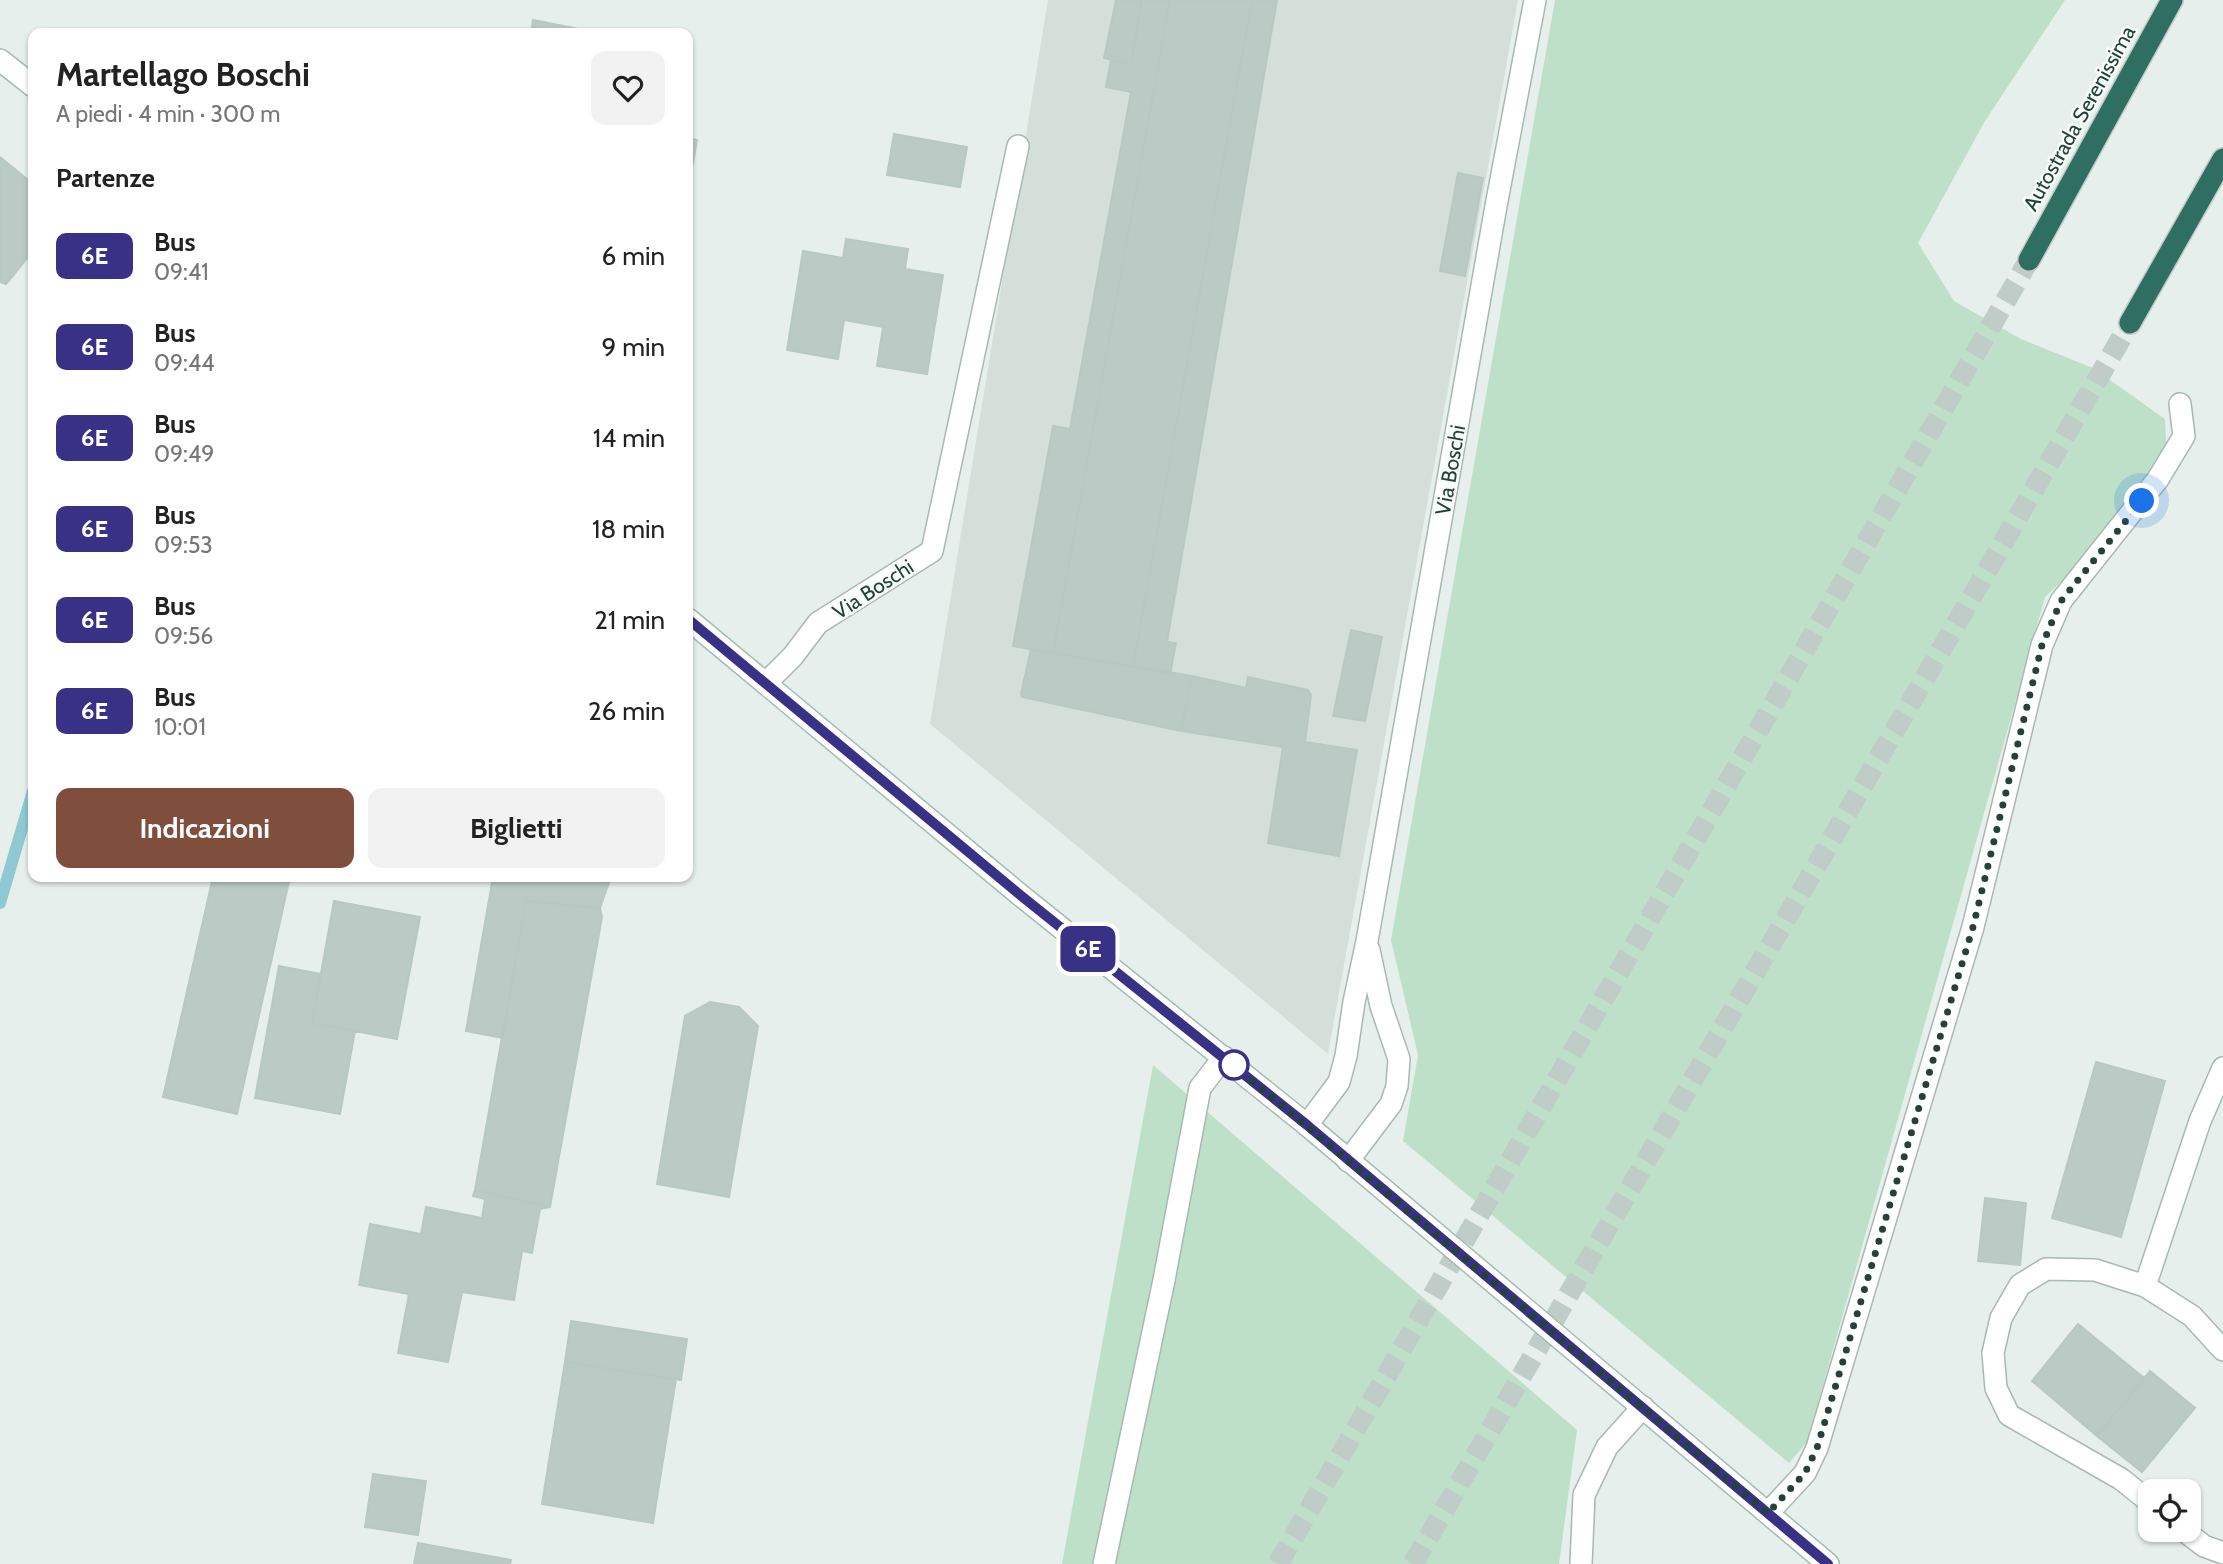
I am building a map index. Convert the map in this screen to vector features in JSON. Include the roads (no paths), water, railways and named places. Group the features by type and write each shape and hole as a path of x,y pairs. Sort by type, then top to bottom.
{"highway":[{"name":"Autostrada Serenissima","path":"2029,260 2172,0"},
{"path":"2130,323 2223,159"}],"street":[{"name":"Via Boschi","path":"1307,1125 1339,1082 1346,1056 1493,220 1535,0"},
{"path":"0,60 28,82"},
{"name":"Via Boschi","path":"766,683 793,656 818,623 932,551 1018,146"},
{"path":"1768,1513 1805,1473 1817,1448 1973,927 2042,645 2061,601 2158,479 2183,436 2180,404"},
{"path":"693,623 1019,894 1307,1125 1828,1564"},
{"path":"1348,1161 1391,1104 1397,1086 1399,1059 1381,1006 1367,942"},
{"path":"1104,1564 1164,1280 1200,1088 1224,1057"},
{"path":"2145,1286 2200,1121 2223,1068"},
{"path":"2138,1493 2121,1479 2009,1416 1996,1388 1993,1353 2001,1318 2020,1285 2046,1269 2095,1270 2145,1286 2192,1316 2223,1350"},
{"path":"1581,1564 1584,1495 1607,1447 1643,1407"},
{"path":"2199,1542 2223,1553"}],"waterway":[{"path":"0,903 28,808"}],"tunnel":[{"path":"1278,1564 2029,260"},
{"path":"1413,1564 2130,323"}]}
